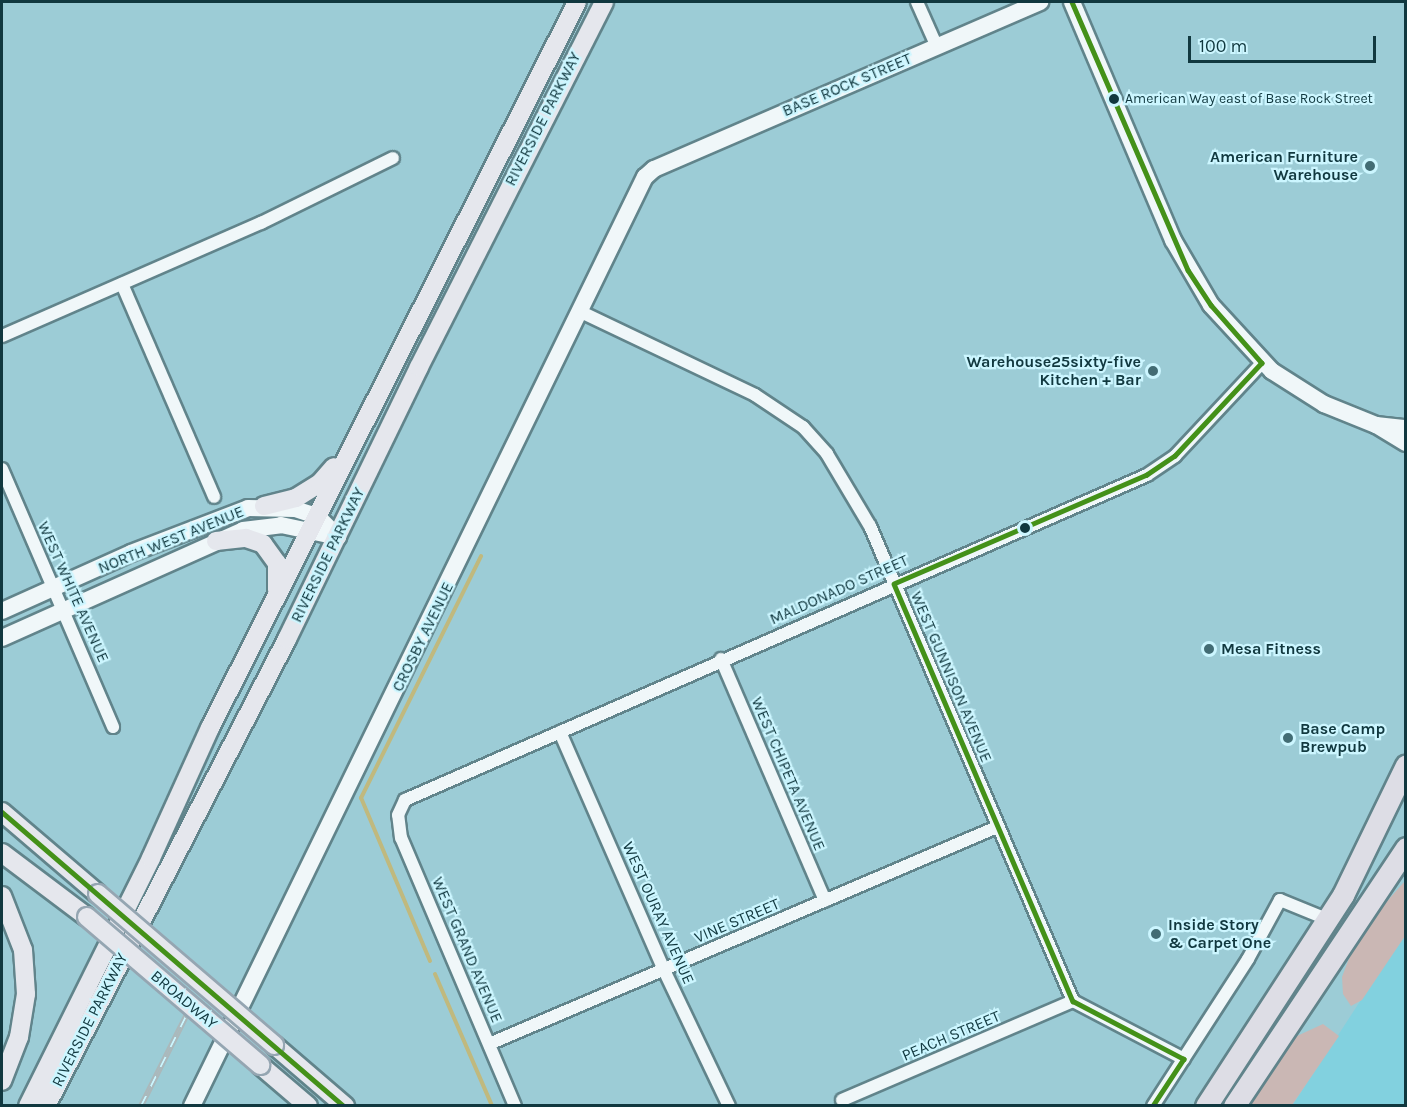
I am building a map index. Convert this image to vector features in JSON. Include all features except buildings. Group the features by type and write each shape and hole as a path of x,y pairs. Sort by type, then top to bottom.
{"highway":[{"path":"1206,1106 1329,920 1376,831 1406,765"},
{"path":"1234,1106 1406,848"}],"main road":[{"name":"RIVERSIDE PARKWAY","path":"28,1106 276,596 577,2"},
{"name":"RIVERSIDE PARKWAY","path":"46,1106 338,537 419,367 604,2"},
{"path":"264,506 296,498 313,489 354,442"},
{"path":"216,541 246,538 269,549 279,571 276,596"},
{"name":"BROADWAY","path":"2,812 345,1106"},
{"name":"BROADWAY","path":"2,853 87,917 308,1106"},
{"path":"2,896 17,928 26,984 19,1037 2,1081"}],"street":[{"path":"917,2 936,46"},
{"name":"BASE ROCK STREET","path":"654,169 1040,2"},
{"path":"1072,2 1188,270 1211,305 1262,363 1324,404 1376,425 1406,443"},
{"path":"2,336 261,224 393,158"},
{"name":"CROSBY AVENUE","path":"192,1106 637,189 654,169"},
{"path":"123,284 214,497"},
{"name":"WEST GUNNISON AVENUE","path":"579,311 754,395 803,427 827,453 852,491 894,584 1073,1001"},
{"name":"MALDONADO STREET","path":"402,807 412,795 1147,475 1192,440 1262,363"},
{"path":"1376,425 1406,428"},
{"name":"WEST WHITE AVENUE","path":"2,469 114,728"},
{"name":"NORTH WEST AVENUE","path":"2,611 218,518 264,506 295,509 317,516"},
{"path":"317,516 338,537"},
{"name":"NORTH WEST AVENUE","path":"2,638 216,541 269,525 338,537"},
{"name":"WEST CHIPETA AVENUE","path":"721,659 825,901"},
{"name":"WEST OURAY AVENUE","path":"560,732 664,970 729,1106"},
{"name":"WEST GRAND AVENUE","path":"402,807 398,827 401,838 515,1106"},
{"name":"VINE STREET","path":"489,1044 997,827"},
{"path":"1153,1106 1248,959 1280,900 1329,920"},
{"path":"1073,1001 1184,1059"},
{"name":"PEACH STREET","path":"842,1100 1073,1001"}],"shaded area":[{"path":"1405,881 1405,936 1362,1000 1351,1006 1343,994 1342,977 1351,953 1373,917"},
{"path":"1405,936 1405,1105 1292,1106 1370,986"},
{"path":"1323,1024 1339,1036 1292,1105 1249,1105 1297,1036"}],"waterway":[{"path":"430,961 361,798 481,556"},
{"path":"435,974 492,1106"}],"railway":[{"path":"141,1106 189,1010"}],"transit line":[{"path":"1072,2 1188,270 1211,305 1262,363 1175,456 1147,475 894,584 1073,1001 1184,1059 1153,1106"},
{"path":"2,812 344,1106"}],"place":[{"name":"American Way east of Base Rock Street","path":"1114,99"},
{"name":"American Furniture Warehouse","path":"1370,166"},
{"name":"Warehouse25sixty-five Kitchen + Bar","path":"1153,371"},
{"name":"Mesa Fitness","path":"1209,649"},
{"name":"Base Camp Brewpub","path":"1288,738"},
{"name":"Inside Story & Carpet One","path":"1156,934"}]}
